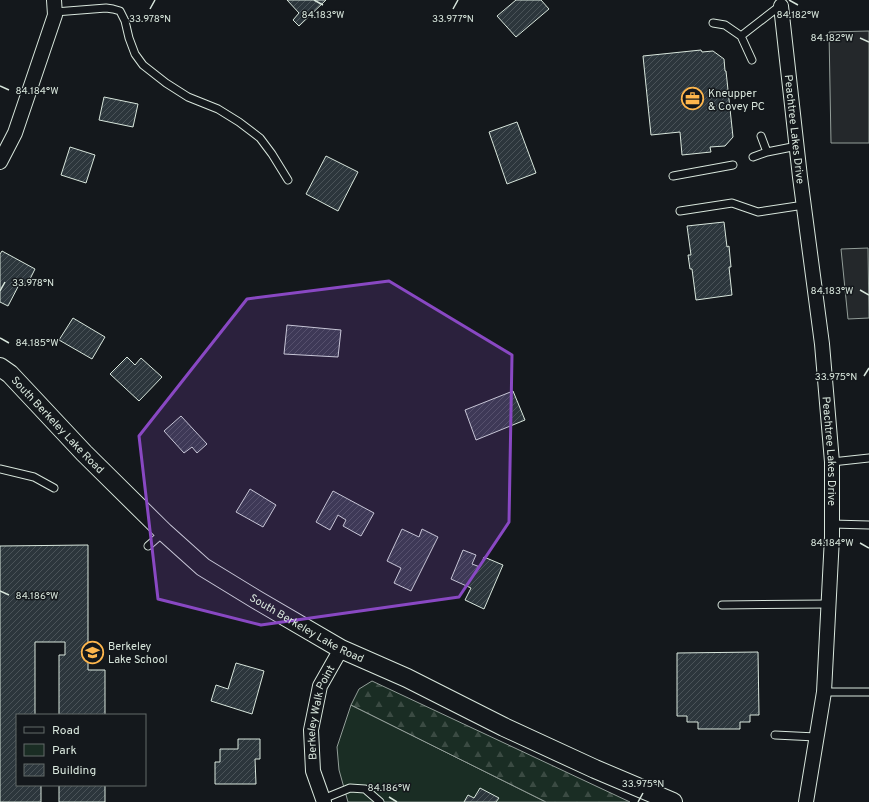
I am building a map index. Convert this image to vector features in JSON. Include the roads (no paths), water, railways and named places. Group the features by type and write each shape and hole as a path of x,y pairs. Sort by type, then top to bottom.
{"street":[{"name":"Peachtree Lakes Drive","path":"780,2 822,344 832,462 832,524 824,692 806,802"},
{"path":"0,162 15,134 55,15 54,6"},
{"name":"South Berkeley Lake Road","path":"0,367 10,374 84,453 164,532 203,567 341,649 407,678 504,727 595,769 673,802"},
{"name":"Berkeley Walk Point","path":"324,801 313,771 311,730 320,686 341,649"}],"lane":[{"path":"741,36 780,2"},
{"path":"54,6 113,8 120,11 125,21 135,54 143,65 166,83 188,97 218,109 239,122 260,138 288,180"},
{"path":"713,23 725,25 741,36 752,60"},
{"path":"761,136 767,152"},
{"path":"753,157 767,152 797,146"},
{"path":"673,176 733,165"},
{"path":"680,211 732,203 758,212 804,205"},
{"path":"832,462 869,458"},
{"path":"0,469 34,477 54,488"},
{"path":"832,524 869,525"},
{"path":"148,546 164,532"},
{"path":"722,605 828,604"},
{"path":"824,692 869,692"},
{"path":"775,734 816,737"},
{"path":"324,801 350,788 365,789 380,802"}],"place":[{"name":"Kneupper & Covey PC","path":"693,99"},
{"name":"Berkeley Lake School","path":"92,652"}]}
